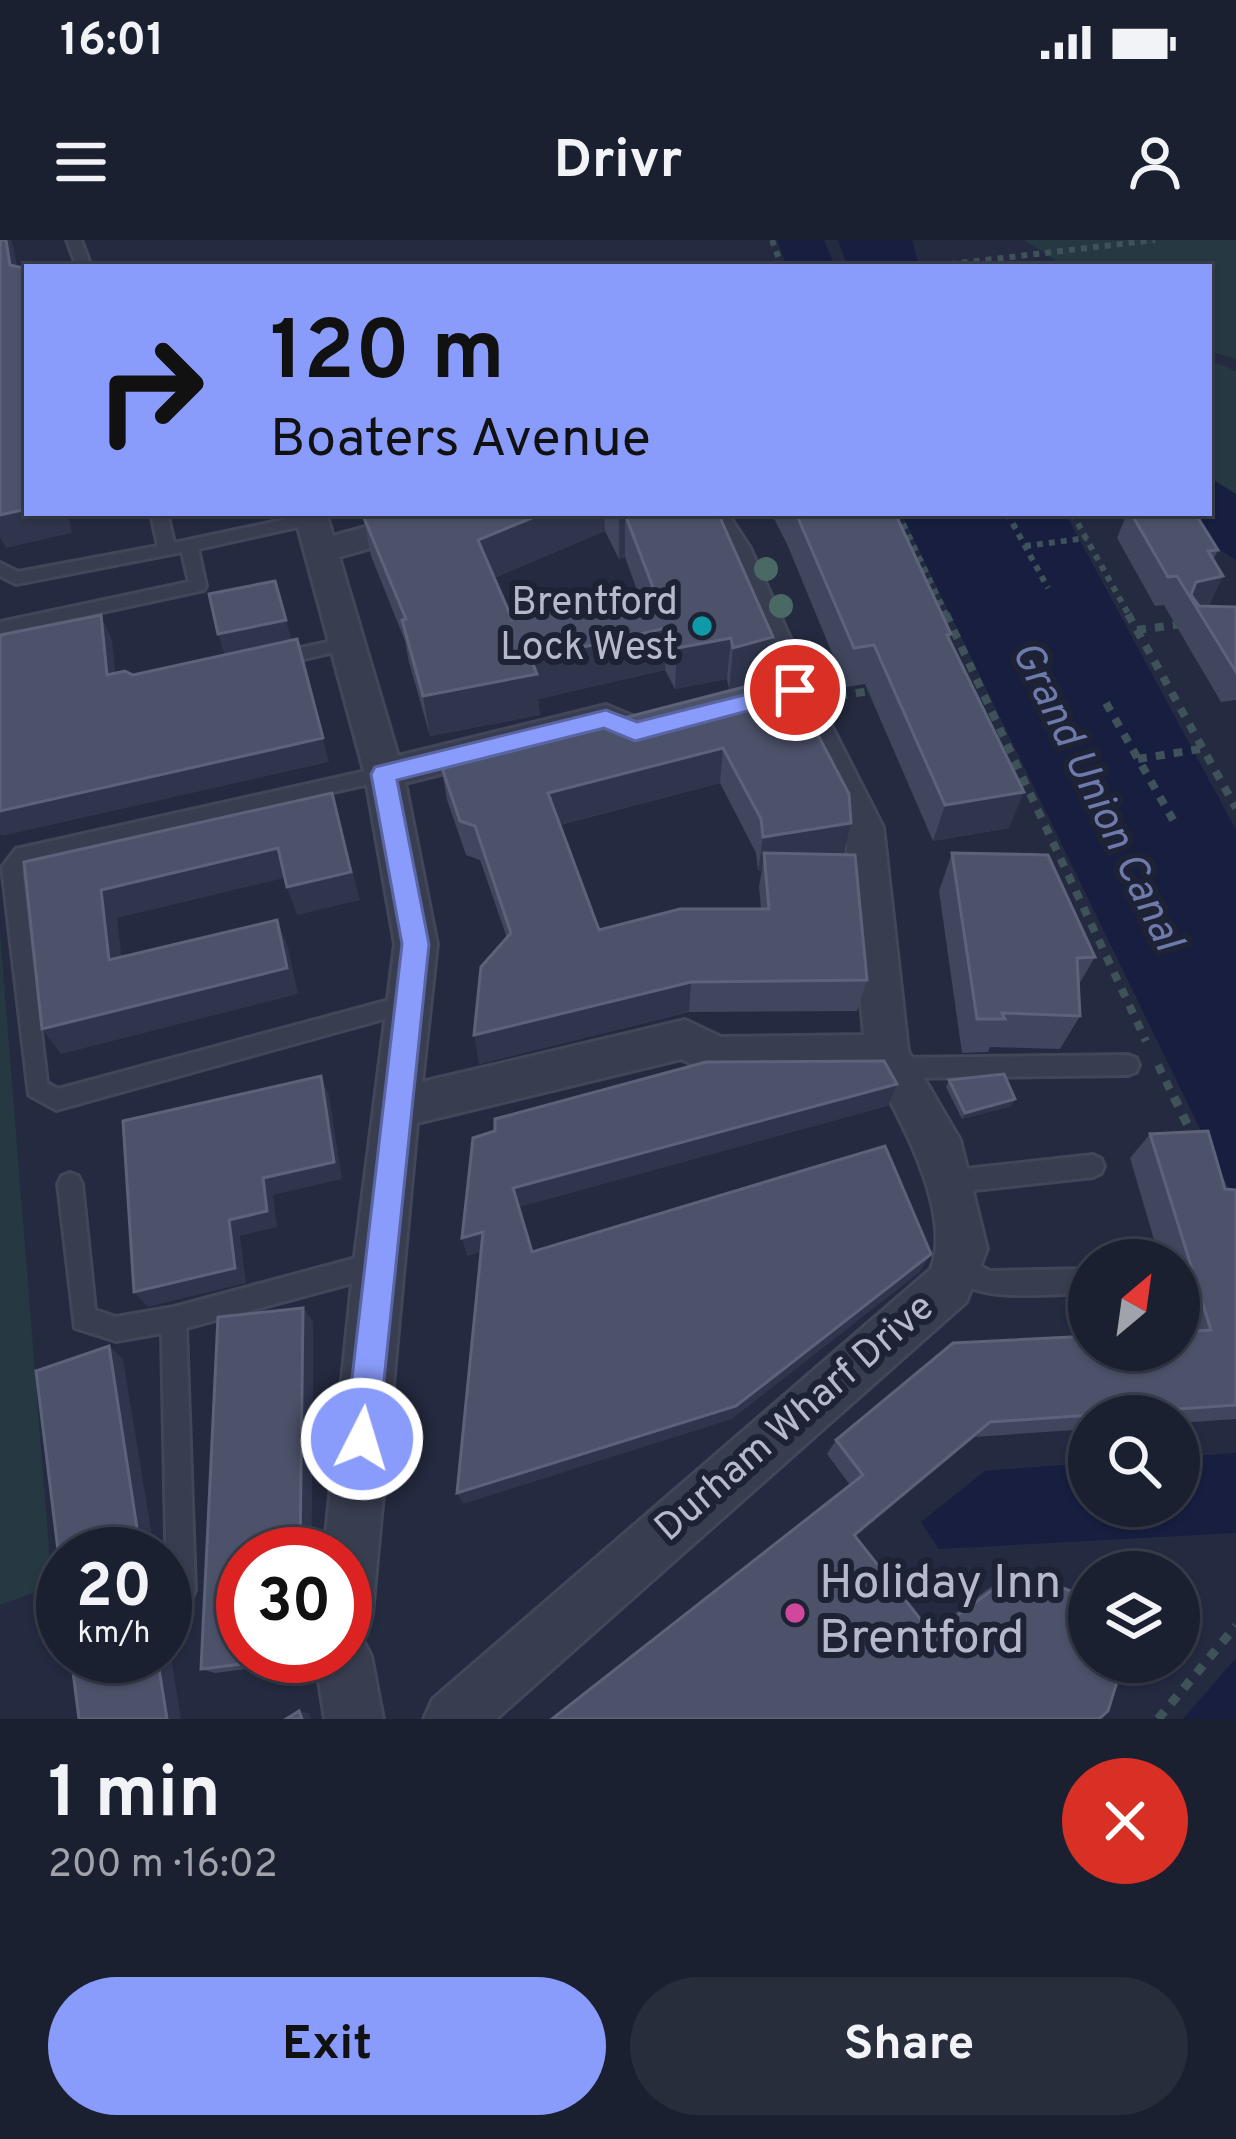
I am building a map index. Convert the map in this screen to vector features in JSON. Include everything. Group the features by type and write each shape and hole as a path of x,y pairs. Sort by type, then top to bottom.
{"street":[{"path":"353,1527 416,944 384,774 314,528 426,516"},
{"name":"Durham Wharf Drive","path":"453,1719 949,1285 963,1249 937,1140 892,1061 864,827 798,696 753,590 712,516"},
{"path":"749,702 798,696"},
{"path":"384,774 606,718 635,732 704,714"},
{"path":"396,1108 685,1039 716,1056 892,1061"},
{"path":"348,1683 354,1719"}],"lane":[{"path":"160,516 166,550"},
{"path":"220,516 224,538"},
{"path":"0,569 16,578 224,538 314,528"},
{"path":"0,628 198,586 189,545"},
{"path":"250,664 346,644"},
{"path":"384,774 23,855 11,867 37,1088 56,1100 408,1004"},
{"path":"892,1061 1128,1065"},
{"path":"947,1182 1093,1166"},
{"path":"70,1184 84,1319 116,1329 174,1319 378,1264"},
{"path":"956,1266 988,1283 1068,1281"},
{"path":"174,1319 179,1527"}],"path":[{"path":"953,264 1155,240"},
{"path":"899,516 949,630 1147,1042"},
{"path":"1009,516 1048,588"},
{"path":"1074,516 1236,808"},
{"path":"1025,546 1087,538"},
{"path":"1137,630 1198,622"},
{"path":"798,696 885,688"},
{"path":"1106,703 1176,825"},
{"path":"1138,759 1200,749"},
{"path":"1157,1062 1197,1144"},
{"path":"1158,1719 1236,1626"}],"shaded area":[{"path":"1024,240 1236,240 1236,359 1212,352 1212,264 1061,264"},
{"path":"1212,361 1236,371 1236,501 1212,487"},
{"path":"0,932 47,1527 36,1527 36,1592 0,1605"}],"water":[{"path":"777,240 824,240 834,264 786,264"},
{"path":"838,240 912,240 918,264 847,264"},
{"path":"1212,479 1236,494 1236,560 1167,516 1212,516"},
{"name":"Grand Union Canal","path":"902,516 1067,516 1236,830 1236,1203"},
{"path":"1236,1453 1236,1533 939,1549 921,1522 985,1471 1068,1465 1068,1527 1200,1527 1200,1456"},
{"path":"1236,1658 1236,1719 1183,1719"}],"building":[{"path":"0,240 6,240 10,265 24,268 24,510 0,515"},
{"path":"363,516 537,516 478,540 512,619 654,590 626,516 719,516 773,637 733,648 731,638 677,648 666,628 531,659 537,674 423,696 402,620 406,619"},
{"path":"797,516 896,516 951,634 947,635 1024,792 945,805 874,645 854,648"},
{"path":"1133,516 1197,516 1218,550 1208,551 1223,576 1196,582 1191,595 1199,606 1236,607 1236,672 1177,576 1168,577"},
{"path":"275,581 286,620 218,634 209,594"},
{"path":"101,615 107,675 125,671 133,675 297,639 323,738 0,811 0,635"},
{"path":"787,676 849,794 851,823 763,837 761,819 723,748 548,793 599,930 680,909 769,909 764,853 855,855 867,980 691,982 474,1035 481,967 511,933 475,826 460,821 441,765"},
{"path":"332,793 351,872 287,887 278,848 101,890 109,960 277,920 287,968 42,1029 24,862"},
{"path":"952,853 1048,855 1095,957 1077,958 1080,1016 1002,1013 1005,1019 977,1019"},
{"path":"884,1061 897,1084 513,1188 532,1252 885,1146 931,1254 736,1406 457,1493 483,1232 462,1238 473,1138 495,1131 495,1119 706,1062"},
{"path":"1004,1074 1015,1099 965,1113 949,1080"},
{"path":"321,1076 334,1162 263,1178 267,1211 229,1220 235,1268 134,1292 123,1121"},
{"path":"1208,1131 1225,1189 1236,1190 1236,1405 1200,1407 1200,1395 1068,1395 1068,1417 990,1422 854,1535 932,1634 1010,1577 1040,1579 1068,1590 1068,1683 1117,1683 1108,1711 1099,1719 552,1719 863,1475 836,1440 953,1343 1068,1337 1068,1371 1200,1371 1200,1331 1211,1330 1200,1295 1200,1239 1183,1239 1150,1134"},
{"path":"303,1308 300,1527 216,1527 216,1667 201,1669 218,1317"},
{"path":"109,1346 137,1527 55,1527 36,1371"},
{"path":"74,1683 161,1683 167,1719 79,1719"}],"place":[{"name":"Brentford Lock West","path":"702,626"},
{"name":"Holiday Inn Brentford","path":"795,1613"}],"route":[{"path":"362,1439 416,944 384,774 606,718 635,732 795,690"}]}
